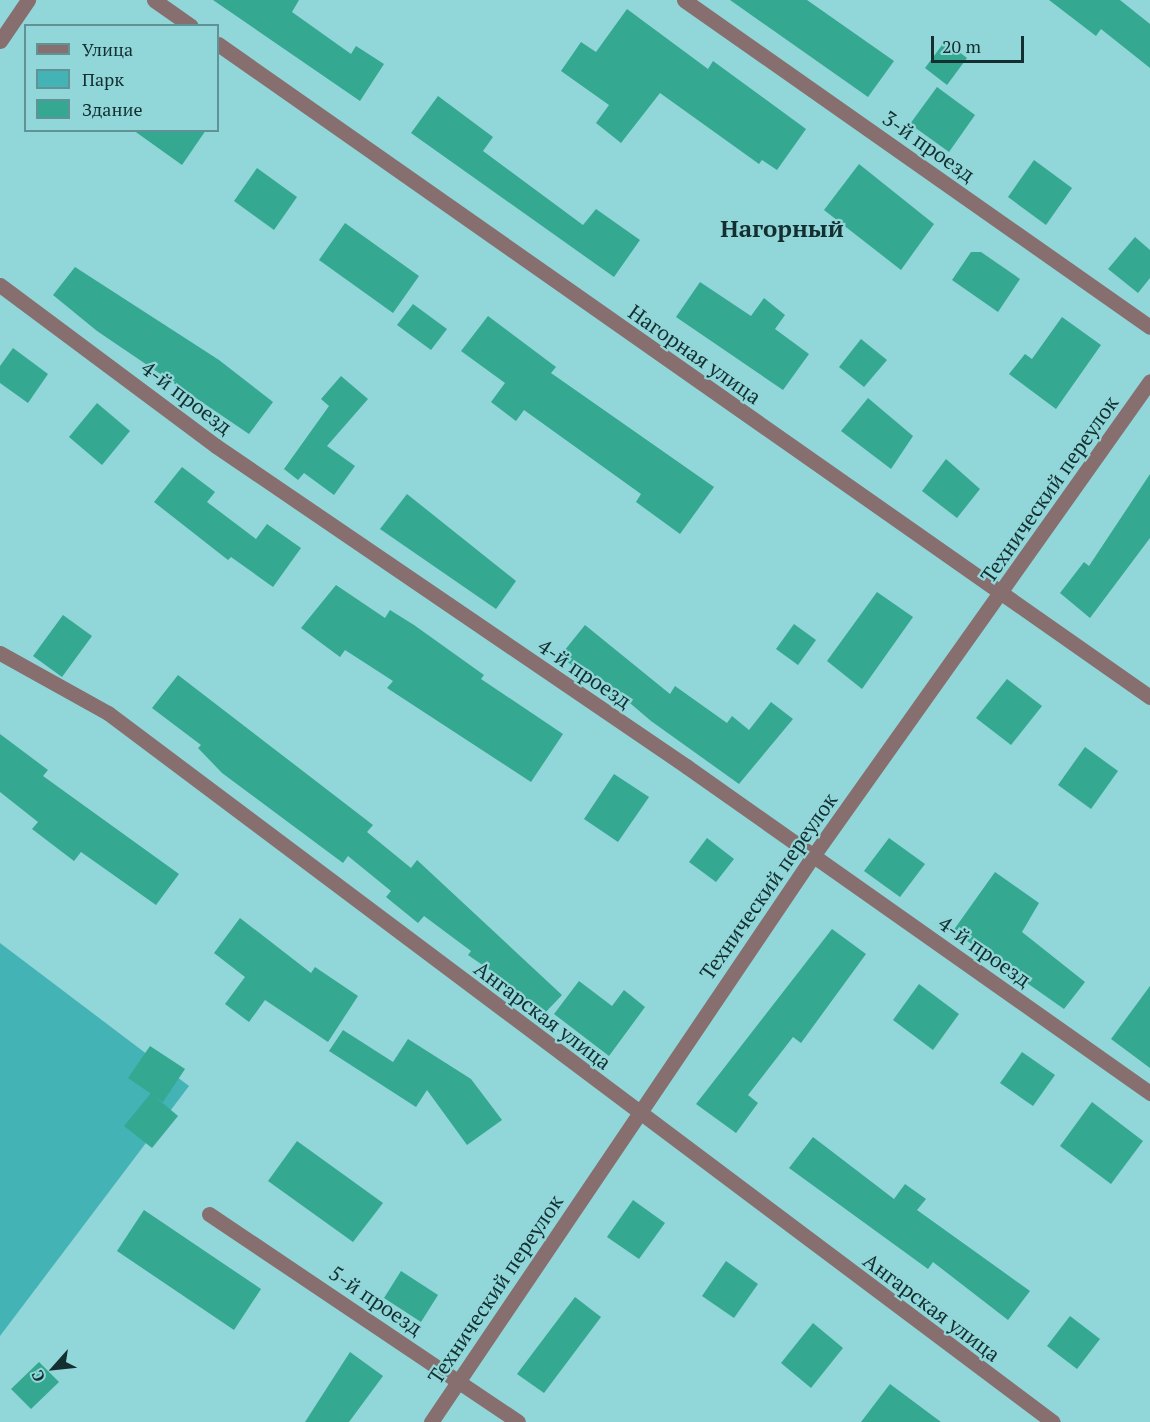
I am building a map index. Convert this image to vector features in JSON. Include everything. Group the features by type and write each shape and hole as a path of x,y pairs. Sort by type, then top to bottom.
{"street":[{"path":"0,41 28,0"},
{"path":"154,0 188,24"},
{"name":"3-й проезд","path":"684,0 1150,327"},
{"name":"Нагорная улица","path":"219,45 1001,595 1150,697"},
{"name":"4-й проезд","path":"0,285 216,446 813,856 1150,1093"},
{"name":"Технический переулок","path":"430,1422 460,1382 637,1113 813,856 1001,595 1150,381"},
{"name":"Ангарская улица","path":"0,654 108,713 637,1113 1053,1422"},
{"name":"5-й проезд","path":"209,1214 518,1422"}],"green space":[{"path":"0,943 189,1086 0,1336"}],"building":[{"path":"213,0 299,0 292,12 351,54 356,46 384,64 360,101"},
{"path":"730,0 807,0 894,61 868,97"},
{"path":"1049,0 1120,0 1150,24 1150,68 1101,29 1096,36"},
{"path":"627,9 708,69 713,61 806,129 777,170 762,160 759,164 660,93 621,143 596,123 609,105 561,71 581,42 596,52"},
{"path":"945,41 967,58 947,85 925,68"},
{"path":"937,87 975,115 949,152 910,124"},
{"path":"438,96 493,137 483,151 583,225 596,209 640,240 614,277 411,133"},
{"path":"136,132 205,132 182,165"},
{"path":"1034,160 1072,188 1046,225 1008,197"},
{"path":"859,164 934,224 901,270 824,210"},
{"path":"257,168 297,197 274,230 234,201"},
{"path":"345,223 419,276 393,313 319,260"},
{"path":"1135,237 1150,250 1150,278 1138,293 1108,269"},
{"path":"971,252 981,252 1020,279 998,312 952,280"},
{"path":"75,267 219,360 273,402 249,434 97,331 53,295"},
{"path":"700,282 751,316 764,298 785,315 775,329 809,354 783,390 676,317"},
{"path":"413,304 447,329 431,350 397,325"},
{"path":"488,316 556,367 551,373 714,487 680,534 636,502 641,494 524,410 516,421 491,402 505,383 461,351"},
{"path":"1062,317 1101,345 1056,409 1009,374 1025,354 1032,359"},
{"path":"861,339 887,360 864,387 839,367"},
{"path":"13,348 48,374 28,403 0,383 0,366"},
{"path":"341,376 368,399 327,446 355,466 334,495 304,473 298,480 284,469 329,406 321,399"},
{"path":"868,398 913,436 891,469 841,431"},
{"path":"97,403 130,431 102,465 69,437"},
{"path":"946,459 980,489 957,518 922,491"},
{"path":"182,467 215,492 207,502 256,539 267,524 301,548 273,587 231,557 228,560 154,502"},
{"path":"1150,474 1150,538 1090,618 1060,593 1084,562 1089,566"},
{"path":"407,494 516,581 496,609 380,529"},
{"path":"336,585 385,618 390,610 414,625 484,675 481,679 563,734 531,782 387,688 393,681 345,650 340,657 301,628"},
{"path":"877,592 913,617 862,689 827,661"},
{"path":"63,615 92,636 62,677 33,656"},
{"path":"794,624 816,640 798,665 776,649"},
{"path":"585,625 670,694 675,686 727,723 732,716 749,730 771,702 793,719 739,784 651,721 597,675 592,681 560,656"},
{"path":"178,675 373,825 367,832 411,868 417,860 562,995 543,1015 507,982 468,955 471,951 424,916 418,923 386,897 391,891 348,856 343,863 222,773 198,748 201,745 152,708"},
{"path":"1007,679 1042,706 1011,745 976,718"},
{"path":"0,734 48,770 43,776 179,874 156,905 81,852 74,861 32,829 38,822 0,792"},
{"path":"1085,747 1118,771 1091,809 1058,785"},
{"path":"614,774 649,797 618,842 584,819"},
{"path":"707,838 734,859 716,882 689,862"},
{"path":"889,838 925,864 900,897 864,871"},
{"path":"995,872 1039,903 1022,932 1085,982 1064,1009 953,931"},
{"path":"240,918 311,973 315,967 358,996 328,1042 265,1000 249,1022 225,1004 245,977 214,953"},
{"path":"832,929 866,954 801,1043 793,1037 748,1095 758,1103 736,1133 696,1104"},
{"path":"579,981 612,1006 624,990 645,1007 609,1056 554,1014"},
{"path":"919,984 959,1014 933,1050 893,1020"},
{"path":"1150,986 1150,1068 1111,1039"},
{"path":"343,1030 393,1062 408,1039 471,1079 502,1120 467,1145 427,1090 416,1107 329,1051"},
{"path":"150,1046 185,1069 163,1102 128,1078"},
{"path":"1022,1052 1055,1075 1033,1106 1000,1083"},
{"path":"151,1093 178,1116 152,1148 124,1126"},
{"path":"1092,1102 1143,1141 1111,1184 1060,1146"},
{"path":"813,1137 894,1199 905,1184 926,1199 917,1210 1030,1291 1008,1320 933,1262 928,1269 789,1168"},
{"path":"297,1141 383,1203 353,1242 268,1181"},
{"path":"633,1200 665,1223 639,1259 607,1237"},
{"path":"144,1210 261,1289 234,1330 117,1251"},
{"path":"726,1261 758,1284 734,1318 702,1296"},
{"path":"401,1271 438,1295 421,1322 384,1298"},
{"path":"575,1297 601,1317 544,1393 517,1374"},
{"path":"1070,1316 1100,1339 1077,1369 1047,1346"},
{"path":"813,1323 843,1348 811,1388 781,1363"},
{"path":"350,1352 383,1376 349,1422 305,1422"},
{"path":"39,1362 59,1382 31,1409 11,1389"},
{"path":"890,1384 941,1422 861,1422"}],"district":[{"name":"Нагорный","path":"782,229"}]}
